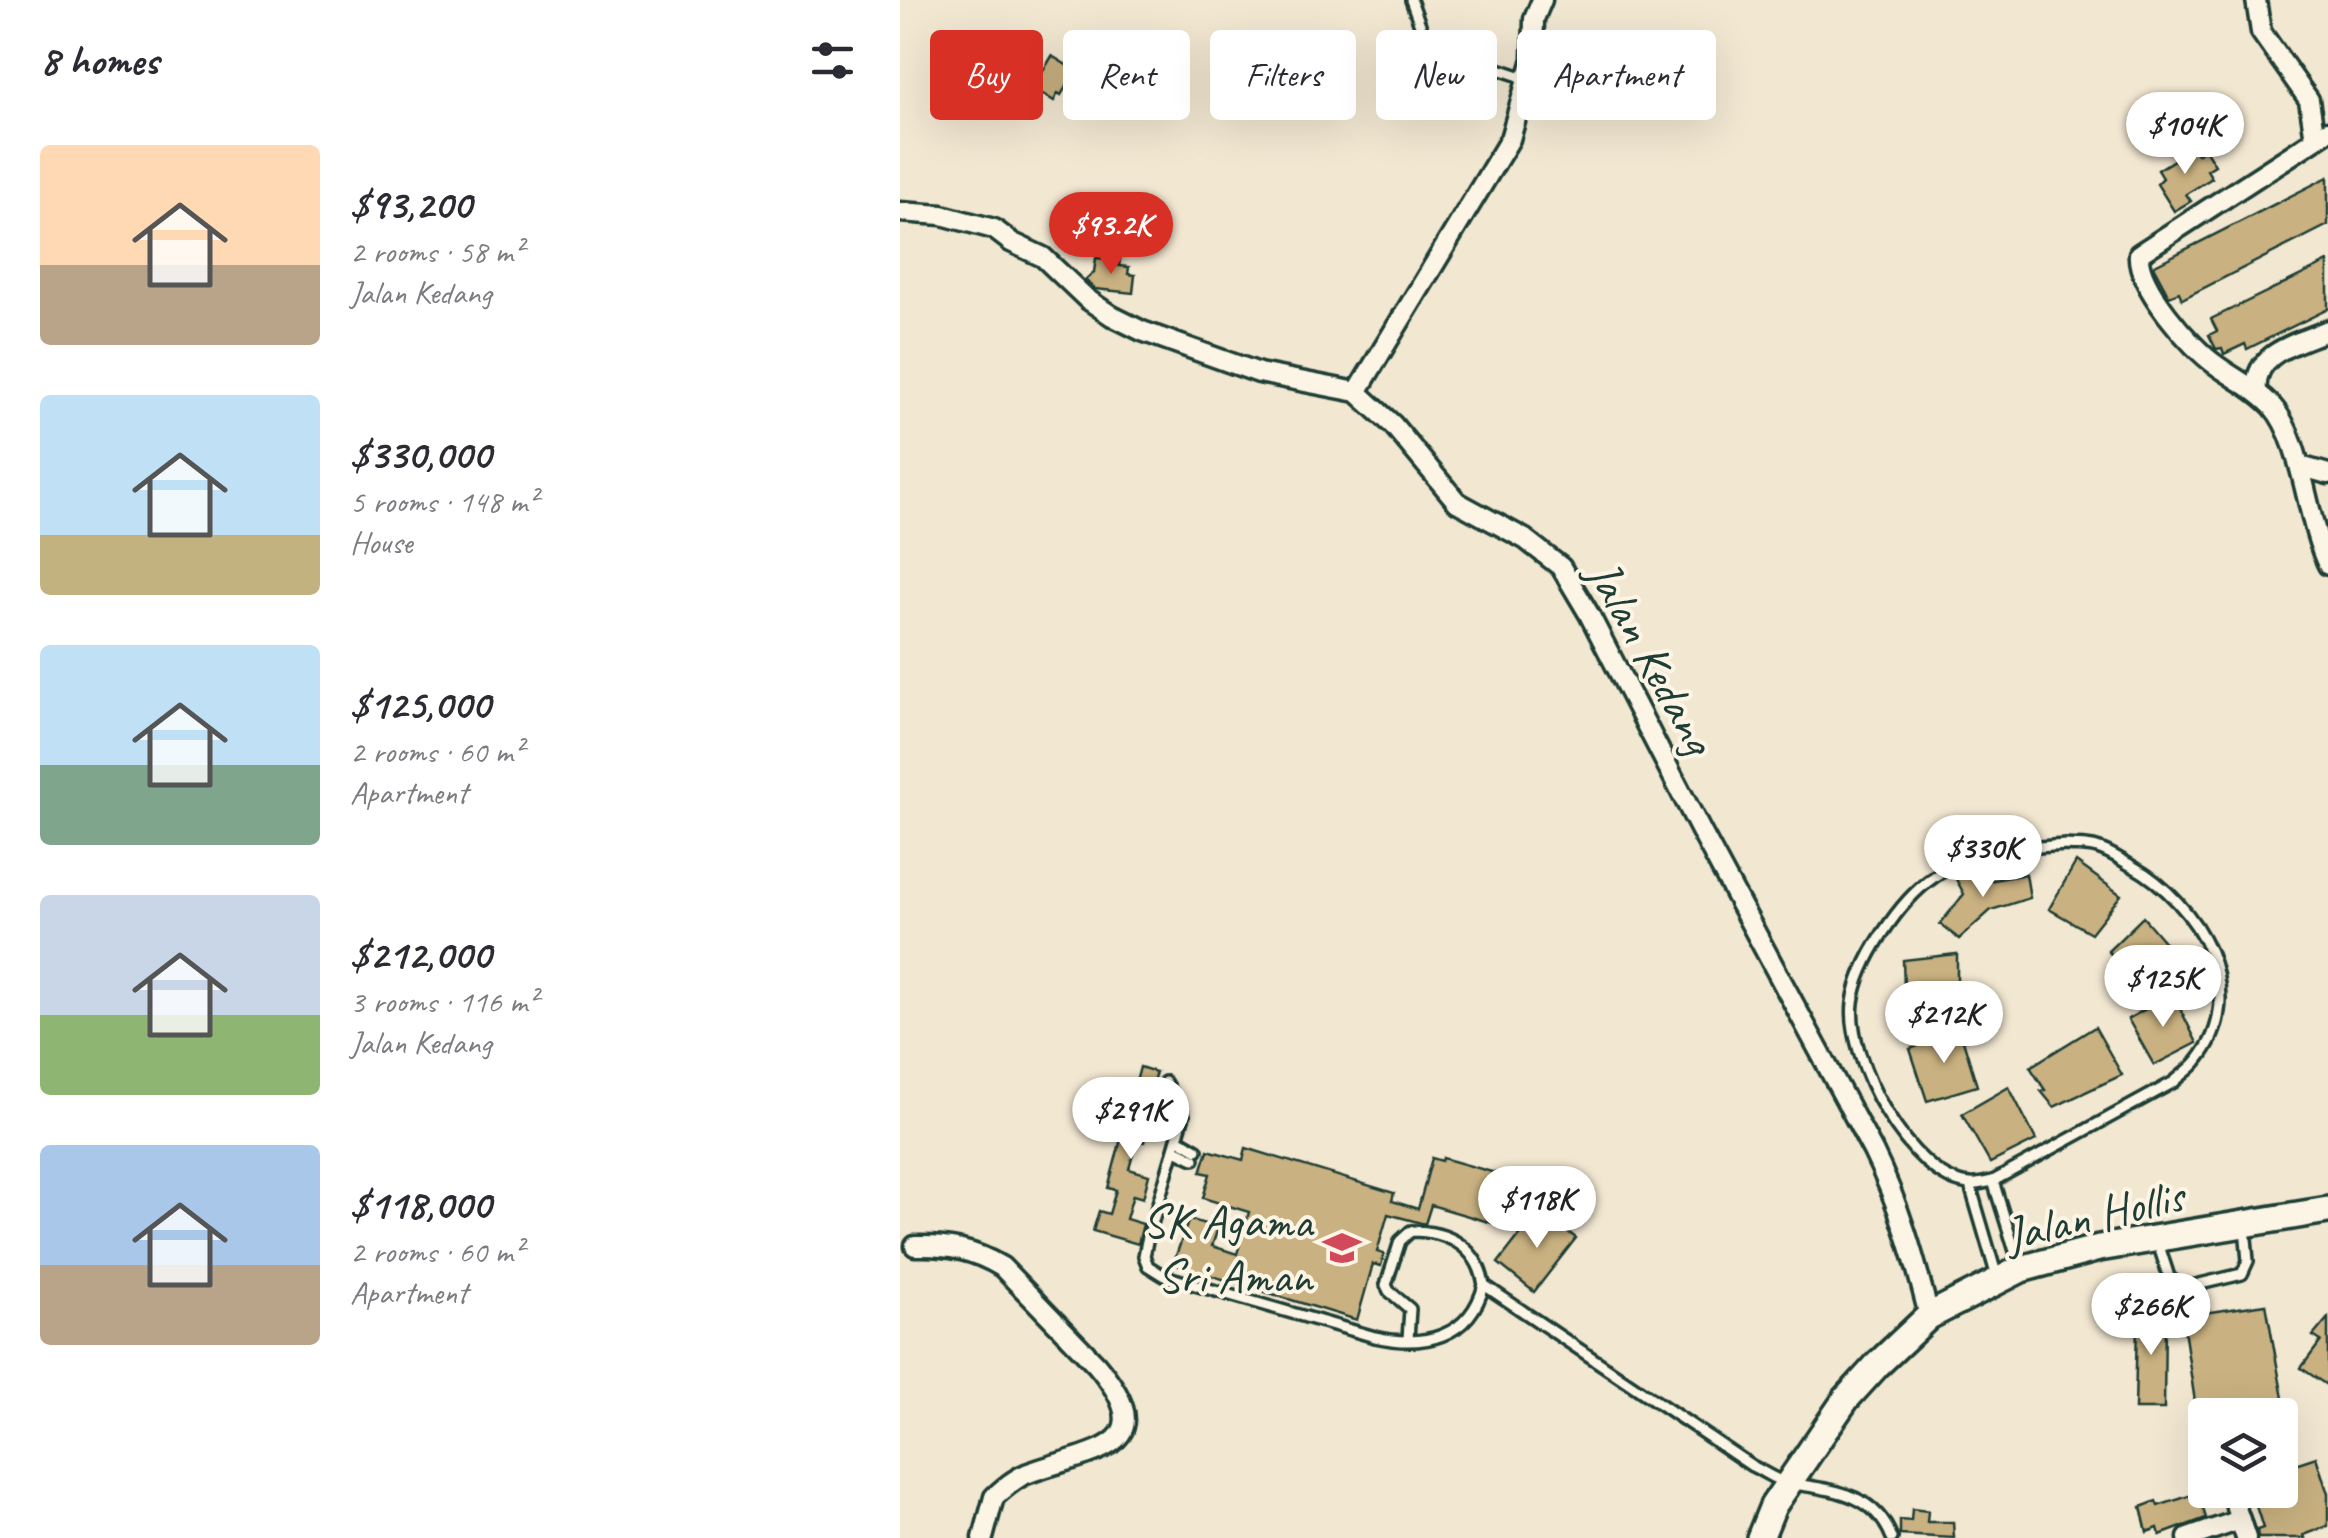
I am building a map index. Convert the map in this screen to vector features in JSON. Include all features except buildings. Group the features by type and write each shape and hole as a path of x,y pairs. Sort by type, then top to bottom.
{"main road":[{"name":"Jalan Hollis","path":"1760,1538 1772,1506 1846,1400 1929,1316 2010,1275 2099,1248 2328,1210"}],"street":[{"path":"1534,30 1534,19 1542,0"},
{"path":"2256,0 2261,32 2309,100 2322,134 2139,254 2138,268 2180,330 2212,364 2257,391 2276,411 2300,466 2310,518 2328,565"},
{"path":"901,212 942,215 994,228 1011,242 1043,257 1100,308 1142,331 1259,373 1357,392 1502,155 1517,118"},
{"path":"2257,391 2257,371 2266,358 2328,330"},
{"name":"Jalan Kedang","path":"1357,392 1393,425 1457,502 1535,546 1561,567 1874,1151 1900,1211 1929,1316"},
{"path":"2300,466 2328,474"},
{"path":"916,1246 956,1247 1002,1267 1103,1372 1124,1409 1121,1432 1111,1445 1024,1475 994,1496 984,1538"},
{"path":"2188,1538 2241,1522"}],"lane":[{"path":"1411,0 1423,33 1436,48 1517,74"},
{"path":"2066,844 2098,848 2149,876 2183,906 2211,952 2222,984 2210,1040 2197,1062 2174,1082 1993,1180 1970,1184 1945,1174 1920,1156 1898,1131 1872,1089 1857,1042 1853,1004 1861,971 1911,898 1933,877 1952,867 1986,854 2018,848 2066,844"},
{"path":"1165,1082 1183,1109 1145,1250 1145,1261 1154,1272 1394,1341 1445,1335 1464,1324 1472,1316 1484,1284"},
{"path":"1174,1150 1196,1155 1178,1139"},
{"path":"1993,1180 2010,1275"},
{"path":"1970,1184 2010,1275"},
{"path":"2157,1240 2169,1277 2183,1288 2242,1274 2248,1261 2244,1224"},
{"path":"1408,1339 1410,1309 1386,1284 1400,1241 1406,1233 1419,1231 1453,1238 1473,1254 1484,1284 1752,1466 1787,1483 1816,1486 1869,1504 1880,1514 1892,1538"}],"place":[{"name":"SK Agama Sri Aman","path":"1342,1248"}]}
